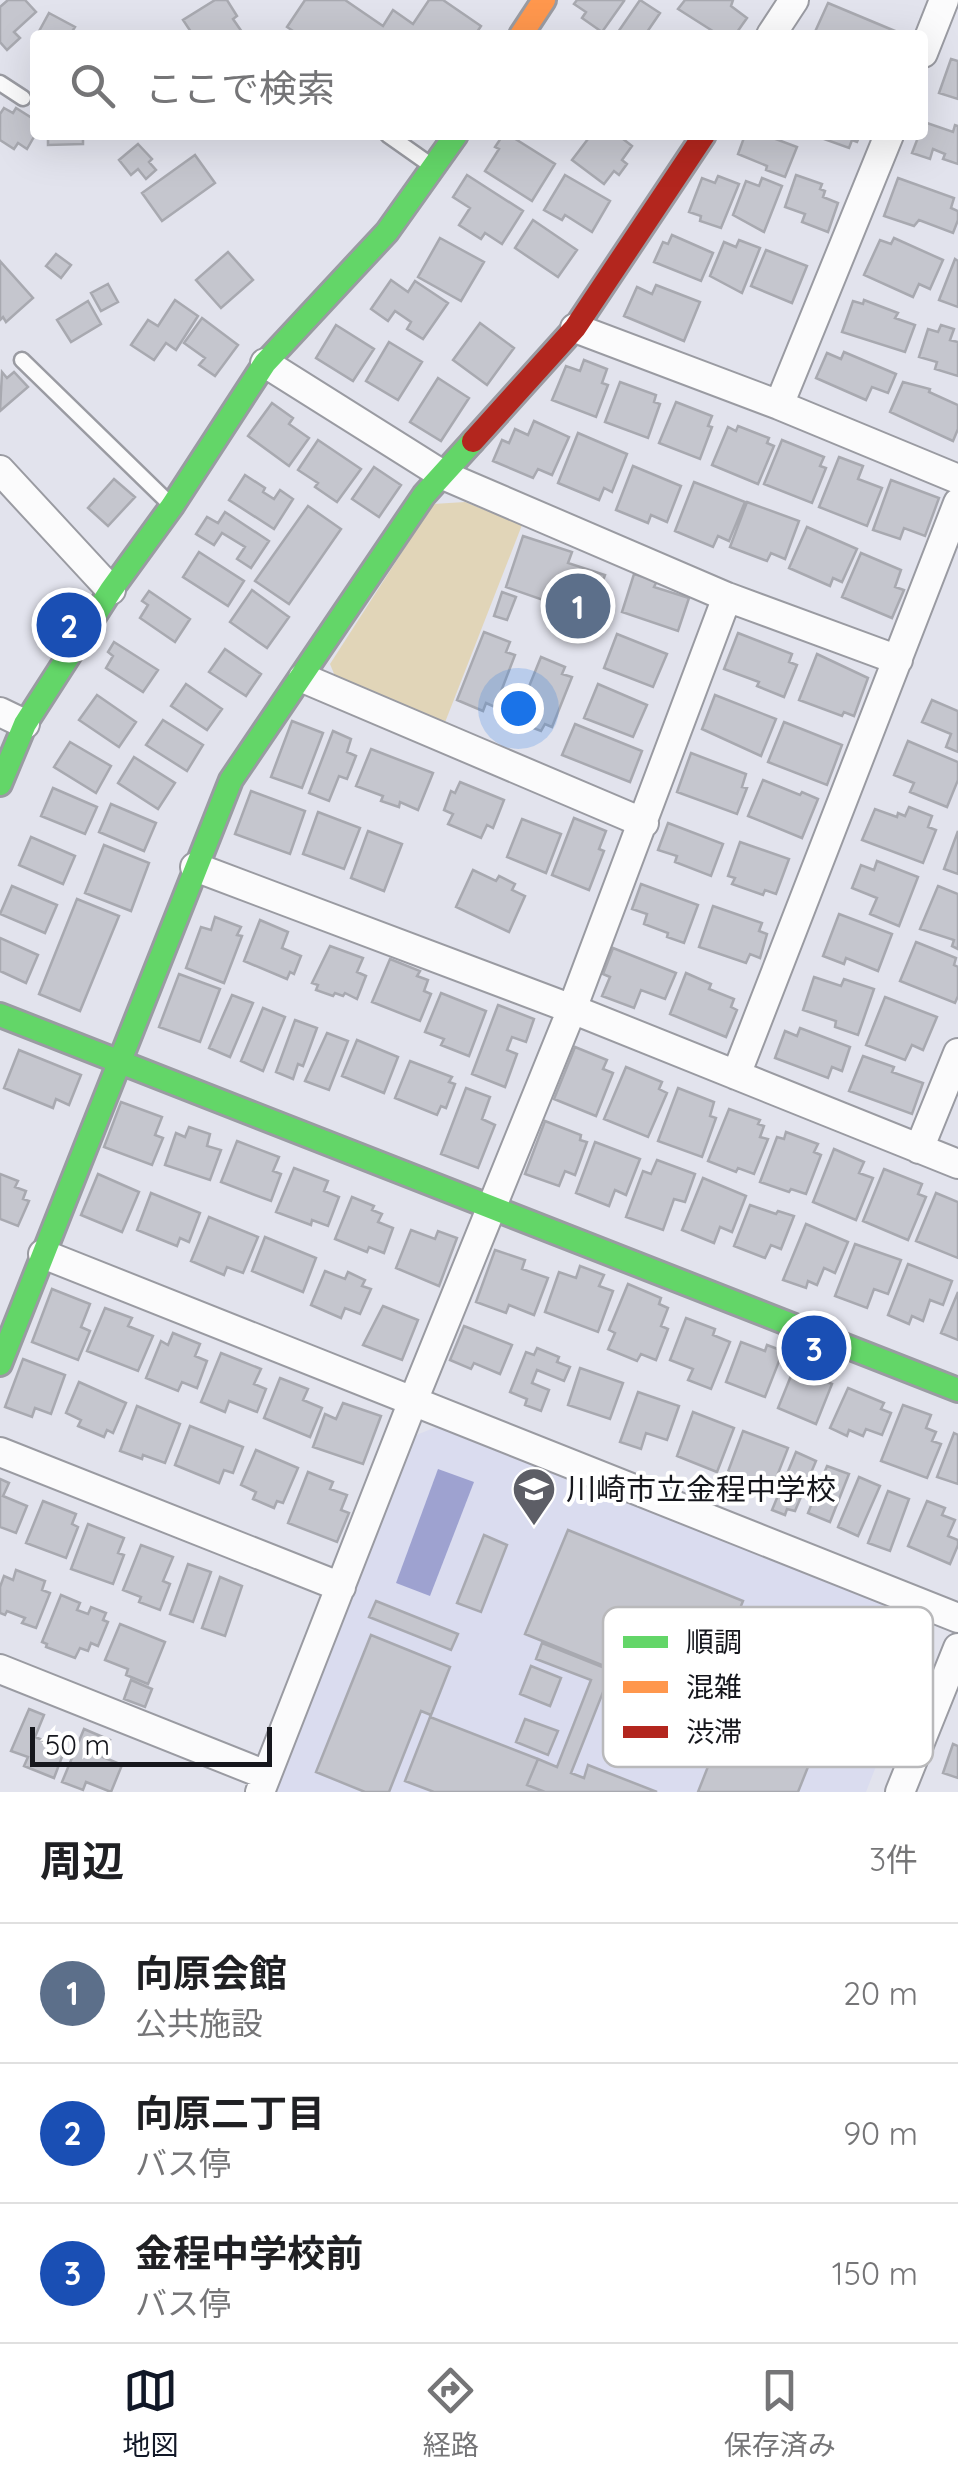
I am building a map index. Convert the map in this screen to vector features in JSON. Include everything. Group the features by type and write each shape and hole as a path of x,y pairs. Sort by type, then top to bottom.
{"street":[{"path":"524,30 544,0"},
{"path":"774,30 794,0"},
{"path":"928,40 944,0"},
{"path":"0,784 12,718 172,506 266,364 387,232 452,140"},
{"path":"0,1364 231,780 424,496 575,328 701,140"},
{"path":"779,405 888,140"},
{"path":"575,328 779,405 958,479"},
{"path":"266,364 443,475 727,597 898,660"},
{"path":"0,470 111,590"},
{"path":"736,1075 958,503"},
{"path":"0,1669 263,1784 572,1009 727,597"},
{"path":"303,678 644,823"},
{"path":"196,867 572,1009 958,1164"},
{"path":"0,1015 958,1390"},
{"path":"920,1149 958,1053"},
{"path":"44,1254 930,1607"},
{"path":"0,1452 341,1586"},
{"path":"933,1608 958,1618"},
{"path":"933,1710 958,1648"},
{"path":"900,1792 910,1767"}],"lane":[{"path":"0,83 23,98"},
{"path":"395,140 434,166"},
{"path":"22,360 172,506"}],"shaded area":[{"path":"465,502 522,525 444,725 337,681 330,664 433,504"},
{"name":"川崎市立金程中学校","path":"436,1427 894,1607 603,1607 603,1767 876,1767 866,1792 274,1792 414,1436"}],"water":[{"path":"438,1469 474,1482 430,1596 396,1583"}],"building":[{"path":"8,0 25,0 36,12 14,32 20,38 7,50 0,42 0,7"},
{"path":"215,0 227,0 241,30 190,30 183,20"},
{"path":"305,0 345,0 383,26 393,10 413,24 429,0 443,0 481,26 478,30 287,27"},
{"path":"577,0 624,1 603,30 582,18 586,12 574,4"},
{"path":"640,0 660,13 648,30 619,30"},
{"path":"685,0 733,0 731,6 747,18 739,30 711,30 678,9"},
{"path":"828,3 893,30 816,30"},
{"path":"49,13 75,27 73,30 40,30"},
{"path":"951,59 958,61 958,99 939,93"},
{"path":"4,108 13,113 16,108 30,117 32,140 27,149 18,143 14,149 0,140 0,114"},
{"path":"928,123 953,132 958,126 958,164 943,159 945,154 933,149 930,159 912,153 917,140 928,140"},
{"path":"48,140 83,140 83,144 48,145"},
{"path":"500,140 517,140 555,164 532,201 485,171 499,149 495,147"},
{"path":"587,140 624,140 632,146 622,160 627,164 619,175 614,171 604,184 572,160"},
{"path":"743,140 778,140 797,147 785,177 738,154"},
{"path":"827,140 852,140 849,148"},
{"path":"138,144 156,170 146,179 138,169 131,175 119,160"},
{"path":"195,155 215,183 162,221 142,193"},
{"path":"467,175 523,211 502,244 485,233 481,239 459,225 470,208 453,197"},
{"path":"565,175 610,201 592,232 565,215 562,220 544,210"},
{"path":"796,175 822,184 823,197 838,203 828,232 802,222 805,214 785,207"},
{"path":"718,176 739,184 721,228 700,221 701,216 689,212 702,178 715,183"},
{"path":"762,178 782,186 764,232 733,215 746,181 759,186"},
{"path":"898,178 954,198 951,208 958,211 958,220 953,233 919,220 914,226 884,216"},
{"path":"533,220 577,250 558,277 515,248"},
{"path":"672,235 713,253 701,281 654,262 663,242 668,244"},
{"path":"440,238 484,262 461,301 418,277"},
{"path":"894,238 943,260 930,289 919,284 913,297 864,275 880,240 891,244"},
{"path":"739,240 760,248 742,293 710,276 724,242 736,247"},
{"path":"766,250 807,266 792,303 751,286"},
{"path":"228,252 253,280 221,308 196,280"},
{"path":"56,254 71,265 61,278 46,266"},
{"path":"955,259 958,261 958,307 939,300"},
{"path":"0,261 33,298 6,322 3,317 0,320"},
{"path":"391,280 408,292 415,281 448,303 423,339 407,329 411,322 395,311 388,321 371,309"},
{"path":"108,284 118,302 101,311 91,293"},
{"path":"656,285 700,302 684,341 624,316 637,287 652,294"},
{"path":"175,300 198,316 176,350 166,343 154,360 131,345 148,320 158,326"},
{"path":"864,300 898,313 895,318 915,325 905,352 842,332 853,301 863,304"},
{"path":"88,301 101,324 71,342 57,320"},
{"path":"202,318 238,345 215,376 199,365 205,358 184,343"},
{"path":"480,323 514,348 487,385 453,360"},
{"path":"336,325 374,349 353,381 316,358"},
{"path":"941,325 954,329 950,340 958,342 958,376 935,369 937,362 919,357 928,329 938,332"},
{"path":"389,342 422,362 398,400 366,381"},
{"path":"844,352 896,374 888,393 872,387 866,400 816,378 827,353 841,359"},
{"path":"584,360 607,369 602,383 608,385 596,417 552,400 566,366 580,371"},
{"path":"2,372 7,378 14,372 28,387 0,411"},
{"path":"438,378 469,398 441,441 410,422"},
{"path":"620,382 656,395 654,402 660,404 648,438 605,422"},
{"path":"903,382 930,389 929,392 958,405 958,429 953,441 890,412"},
{"path":"676,402 712,416 700,459 659,443"},
{"path":"272,403 293,418 289,424 309,438 289,466 248,436"},
{"path":"534,421 569,437 552,475 538,469 533,478 493,461 502,440 509,443 515,429 528,435"},
{"path":"738,426 769,438 767,443 774,446 758,484 712,465 728,427 736,431"},
{"path":"578,433 627,454 612,492 604,488 599,500 558,483"},
{"path":"318,440 361,469 337,502 298,470"},
{"path":"782,440 824,457 820,466 826,468 812,503 764,484"},
{"path":"839,457 863,466 858,479 882,488 867,526 819,507"},
{"path":"633,466 681,486 667,522 651,515 648,523 616,510"},
{"path":"374,467 401,485 379,517 352,499"},
{"path":"245,475 274,499 280,490 293,499 274,529 229,500"},
{"path":"114,479 135,497 108,526 88,508"},
{"path":"891,480 939,498 925,536 904,528 900,539 873,530"},
{"path":"694,482 745,502 729,541 718,536 713,547 675,531"},
{"path":"747,502 799,521 785,559 771,553 767,561 730,547"},
{"path":"308,506 341,529 289,604 255,581"},
{"path":"225,512 269,541 251,568 237,559 245,547 222,533 214,545 196,534 207,517 218,523"},
{"path":"807,527 857,549 842,582 833,578 830,586 789,568"},
{"path":"523,536 572,552 568,563 605,575 593,608 546,592 543,600 506,587"},
{"path":"199,552 244,581 228,606 183,577"},
{"path":"861,553 901,570 895,587 904,590 892,618 842,597"},
{"path":"634,574 657,581 654,587 689,598 678,631 622,612"},
{"path":"252,590 289,617 267,648 230,622"},
{"path":"149,591 190,619 175,642 140,618 148,605 142,601"},
{"path":"502,592 516,597 507,620 494,616"},
{"path":"484,632 510,642 506,652 515,655 495,707 486,703 483,711 457,700"},
{"path":"738,633 792,654 789,662 797,665 784,697 757,686 759,682 724,669"},
{"path":"617,634 667,654 653,687 604,668"},
{"path":"114,642 158,670 143,692 106,668 113,656 108,652"},
{"path":"225,649 261,674 246,696 209,672"},
{"path":"817,654 868,678 854,716 844,712 842,716 799,700"},
{"path":"541,657 565,667 562,674 572,677 552,727 545,724 541,731 515,721"},
{"path":"186,684 222,709 207,730 171,706"},
{"path":"598,684 647,705 633,737 584,718"},
{"path":"97,695 136,722 119,747 79,720"},
{"path":"715,695 776,719 761,756 702,729"},
{"path":"932,700 958,711 958,752 946,747 951,734 922,722"},
{"path":"163,720 203,745 187,771 146,745"},
{"path":"292,721 323,733 302,788 271,777"},
{"path":"784,722 842,745 827,785 768,762"},
{"path":"575,724 642,751 630,782 562,755"},
{"path":"333,731 351,739 347,752 356,756 347,779 339,776 329,801 309,793"},
{"path":"908,741 958,762 958,780 947,807 910,792 914,783 894,775"},
{"path":"70,742 111,766 96,793 54,767"},
{"path":"371,749 433,773 418,810 400,802 399,807 381,801 383,796 356,786"},
{"path":"691,753 746,774 742,787 747,788 737,814 677,792"},
{"path":"134,757 175,783 158,809 118,783"},
{"path":"763,780 818,799 802,838 748,816"},
{"path":"460,782 504,800 493,828 487,825 481,838 448,824 453,814 444,810 451,791 455,793"},
{"path":"53,788 97,807 85,834 41,816"},
{"path":"251,791 305,811 290,854 235,834"},
{"path":"111,804 156,823 144,851 99,832"},
{"path":"909,807 932,816 928,827 936,830 923,863 862,840 875,809 897,817 898,813 905,816"},
{"path":"318,812 360,828 344,869 303,854"},
{"path":"574,818 606,831 599,849 604,851 589,890 552,875"},
{"path":"522,819 561,834 546,873 507,857"},
{"path":"668,823 723,844 711,876 675,862 677,856 658,850"},
{"path":"368,831 402,844 384,891 351,878"},
{"path":"958,831 958,874 944,869"},
{"path":"31,837 75,856 63,884 19,865"},
{"path":"740,842 789,859 776,894 765,890 763,895 732,884 735,878 728,876"},
{"path":"104,845 149,863 131,911 85,893"},
{"path":"877,861 918,877 899,926 870,914 877,898 852,888 861,865 874,870"},
{"path":"473,870 496,881 499,876 515,884 512,890 525,896 509,932 456,907"},
{"path":"641,884 698,905 684,943 644,924 647,914 632,909"},
{"path":"12,886 57,905 45,933 0,914"},
{"path":"938,886 958,894 958,949 952,946 954,940 920,929"},
{"path":"77,899 119,916 80,1011 39,994"},
{"path":"713,906 762,923 759,931 767,934 760,958 750,954 746,963 699,947"},
{"path":"839,914 892,934 878,971 846,958 844,964 823,956"},
{"path":"215,917 241,927 237,935 242,936 224,983 186,968 201,927 211,930"},
{"path":"260,920 288,932 282,948 301,956 294,974 290,972 287,979 244,961"},
{"path":"0,938 38,955 26,983 0,971"},
{"path":"916,942 956,958 955,1003 900,981"},
{"path":"330,946 363,958 357,972 366,976 357,999 345,993 333,996 316,990 318,985 312,983"},
{"path":"613,948 676,973 665,999 641,990 634,1008 602,996 610,977 603,974"},
{"path":"390,959 420,971 417,976 428,980 424,991 431,994 420,1021 372,1002"},
{"path":"686,973 711,984 709,989 734,999 731,1007 737,1010 726,1037 670,1014"},
{"path":"179,974 220,989 200,1042 159,1027"},
{"path":"814,977 841,986 844,979 874,989 858,1035 835,1027 836,1021 803,1010"},
{"path":"441,993 486,1011 469,1056 441,1045 444,1039 425,1032"},
{"path":"232,995 253,1003 230,1057 209,1048"},
{"path":"885,997 937,1017 923,1050 912,1045 905,1060 866,1045"},
{"path":"498,1005 534,1019 526,1042 512,1037 507,1050 517,1054 505,1087 472,1074"},
{"path":"263,1008 285,1017 263,1071 241,1061"},
{"path":"295,1020 317,1028 303,1066 298,1064 293,1079 276,1072"},
{"path":"800,1028 850,1047 842,1071 832,1067 828,1078 775,1058 785,1031 797,1036"},
{"path":"327,1033 348,1041 329,1090 305,1081"},
{"path":"357,1040 398,1057 384,1093 342,1076"},
{"path":"575,1047 607,1060 603,1069 613,1073 596,1116 554,1099"},
{"path":"19,1050 81,1075 69,1105 56,1099 53,1108 4,1088"},
{"path":"863,1056 923,1083 912,1114 849,1091"},
{"path":"410,1061 452,1077 449,1082 455,1084 446,1108 441,1106 437,1115 395,1098"},
{"path":"626,1067 662,1082 659,1089 667,1093 648,1137 604,1119"},
{"path":"466,1088 490,1097 482,1119 495,1125 478,1168 441,1154"},
{"path":"678,1088 714,1102 710,1116 716,1118 702,1157 658,1141"},
{"path":"121,1102 162,1117 155,1135 163,1138 152,1165 104,1147"},
{"path":"729,1109 760,1120 758,1124 764,1126 760,1137 768,1139 754,1174 708,1161"},
{"path":"545,1121 581,1135 580,1140 587,1142 575,1175 565,1171 559,1186 525,1174"},
{"path":"189,1127 210,1134 207,1146 221,1150 210,1180 165,1165 176,1133 185,1137"},
{"path":"786,1132 818,1144 814,1152 821,1155 806,1194 760,1182 777,1137 784,1139"},
{"path":"237,1141 279,1157 273,1171 281,1174 271,1201 221,1182"},
{"path":"595,1142 640,1159 626,1195 615,1190 609,1206 576,1193"},
{"path":"834,1149 864,1162 859,1173 873,1178 856,1220 813,1202"},
{"path":"657,1160 695,1174 685,1202 674,1199 663,1230 626,1217 643,1171 651,1174"},
{"path":"294,1168 328,1181 324,1191 339,1197 328,1226 312,1220 311,1225 276,1212"},
{"path":"884,1169 922,1184 918,1194 926,1197 908,1240 863,1221"},
{"path":"0,1174 18,1181 15,1187 26,1191 23,1199 29,1201 18,1226 0,1219"},
{"path":"98,1174 139,1192 122,1232 81,1215"},
{"path":"703,1178 746,1196 732,1232 720,1227 714,1243 682,1230"},
{"path":"151,1193 200,1213 189,1242 180,1238 177,1246 137,1230"},
{"path":"936,1193 958,1202 958,1258 916,1241"},
{"path":"352,1197 374,1206 372,1210 382,1214 378,1222 393,1228 384,1253 369,1247 367,1252 335,1239"},
{"path":"750,1205 794,1216 781,1249 771,1245 765,1258 734,1246"},
{"path":"209,1217 258,1237 243,1273 227,1267 224,1275 191,1261"},
{"path":"806,1224 848,1242 835,1273 824,1268 817,1285 808,1281 806,1288 783,1280"},
{"path":"411,1230 435,1239 438,1231 457,1238 439,1286 396,1268"},
{"path":"265,1237 316,1258 303,1292 252,1271"},
{"path":"855,1244 901,1260 888,1294 874,1289 867,1308 835,1296"},
{"path":"495,1250 525,1260 522,1269 548,1278 534,1315 509,1305 506,1313 476,1302"},
{"path":"908,1264 952,1281 943,1305 930,1300 923,1321 912,1316 909,1324 888,1315"},
{"path":"580,1266 604,1275 599,1286 613,1291 598,1332 545,1312 559,1272 576,1278"},
{"path":"325,1271 345,1279 348,1272 365,1280 362,1286 371,1289 360,1314 345,1308 341,1318 311,1305"},
{"path":"628,1284 661,1298 659,1304 668,1308 661,1326 668,1329 656,1360 641,1354 637,1361 608,1349 615,1333 609,1330"},
{"path":"52,1289 90,1304 81,1327 90,1331 78,1360 32,1342"},
{"path":"958,1292 958,1340 941,1333"},
{"path":"383,1306 418,1320 402,1360 363,1345"},
{"path":"105,1308 132,1318 128,1326 153,1336 138,1371 87,1351"},
{"path":"686,1318 715,1329 713,1335 730,1342 711,1389 688,1380 693,1369 670,1360"},
{"path":"464,1326 512,1345 500,1374 474,1363 471,1369 450,1360"},
{"path":"173,1333 200,1344 195,1356 207,1361 197,1388 182,1382 178,1391 146,1378 161,1341 168,1345"},
{"path":"741,1342 765,1351 767,1345 783,1351 765,1397 726,1382"},
{"path":"537,1348 559,1357 557,1362 570,1367 564,1381 537,1370 532,1383 549,1390 541,1411 525,1405 527,1399 510,1392 526,1352 534,1355"},
{"path":"221,1353 261,1369 254,1384 266,1389 257,1412 229,1401 225,1412 201,1402"},
{"path":"23,1359 65,1375 51,1414 35,1408 32,1417 5,1407"},
{"path":"797,1361 828,1374 825,1381 832,1384 816,1424 778,1408"},
{"path":"580,1368 623,1383 610,1419 568,1405"},
{"path":"280,1378 308,1389 303,1400 322,1408 310,1437 264,1418"},
{"path":"79,1382 126,1403 113,1433 107,1430 104,1437 78,1426 81,1420 66,1413"},
{"path":"848,1388 884,1403 881,1409 891,1413 882,1435 866,1429 863,1436 849,1430 847,1436 830,1428"},
{"path":"638,1392 679,1406 667,1440 646,1433 641,1449 620,1442"},
{"path":"343,1403 381,1416 363,1464 313,1447 325,1414 336,1419"},
{"path":"903,1405 931,1415 926,1428 936,1432 932,1441 941,1444 927,1478 881,1461"},
{"path":"137,1406 180,1424 165,1463 120,1451"},
{"path":"693,1412 734,1428 717,1472 677,1456"},
{"path":"190,1426 243,1447 233,1473 224,1470 219,1483 175,1465"},
{"path":"743,1431 788,1448 770,1494 726,1477"},
{"path":"954,1433 958,1435 958,1484 937,1477"},
{"path":"256,1450 298,1468 283,1503 277,1501 274,1508 253,1499 256,1492 241,1485"},
{"path":"796,1452 816,1461 795,1511 787,1509 785,1515 772,1510"},
{"path":"827,1466 849,1474 830,1522 808,1513"},
{"path":"308,1472 333,1482 330,1489 347,1495 341,1510 349,1513 337,1542 288,1523"},
{"path":"859,1477 880,1486 858,1536 838,1527"},
{"path":"0,1479 9,1483 3,1496 27,1506 16,1533 0,1527"},
{"path":"888,1491 909,1499 890,1551 868,1543"},
{"path":"43,1501 76,1514 72,1524 78,1527 66,1558 26,1543"},
{"path":"927,1501 945,1508 942,1515 955,1520 948,1536 958,1540 958,1545 950,1564 908,1546"},
{"path":"88,1524 124,1538 118,1553 124,1555 113,1584 71,1569"},
{"path":"568,1530 743,1601 741,1607 603,1607 603,1665 525,1634"},
{"path":"484,1535 507,1545 481,1612 457,1603"},
{"path":"141,1545 173,1557 163,1581 170,1584 160,1610 123,1590"},
{"path":"188,1564 211,1572 193,1622 170,1614"},
{"path":"16,1570 45,1581 42,1590 50,1593 36,1628 22,1623 25,1618 7,1611 5,1615 0,1613 4,1576 13,1580"},
{"path":"220,1577 242,1586 225,1636 202,1628"},
{"path":"61,1595 80,1603 77,1610 88,1614 91,1607 106,1613 103,1620 108,1622 98,1646 91,1643 88,1651 80,1648 75,1658 42,1642"},
{"path":"376,1601 458,1634 451,1650 369,1617"},
{"path":"120,1624 165,1642 148,1684 126,1675 128,1669 105,1660"},
{"path":"371,1635 450,1667 431,1715 421,1711 389,1792 365,1792 316,1772"},
{"path":"542,1643 603,1667 603,1692 571,1773 584,1778 588,1765 657,1792 545,1792 527,1785 538,1759 557,1767 591,1680 536,1659"},
{"path":"531,1666 561,1678 550,1706 520,1694"},
{"path":"131,1680 152,1689 145,1707 124,1699"},
{"path":"29,1709 44,1715 35,1737 65,1749 54,1778 24,1766 28,1757 11,1751"},
{"path":"430,1717 538,1759 527,1785 545,1792 434,1792 405,1781"},
{"path":"525,1719 558,1731 548,1755 516,1742"},
{"path":"84,1729 110,1740 103,1757 122,1765 111,1792 86,1782 83,1790 62,1782"},
{"path":"953,1744 958,1746 958,1778 943,1773"},
{"path":"708,1767 808,1767 798,1792 698,1792"}],"traffic: fast":[{"path":"0,784 25,724 265,363 387,232 452,140"},
{"path":"0,1364 231,780 424,495 473,441"},
{"path":"0,1015 958,1390"}],"traffic: slow":[{"path":"524,30 544,0"}],"traffic: jam":[{"path":"473,441 575,328 701,140"}],"place":[{"name":"向原会館","path":"578,606"},
{"name":"向原二丁目","path":"69,625"},
{"name":"金程中学校前","path":"814,1348"},
{"name":"川崎市立金程中学校","path":"534,1527"}]}
